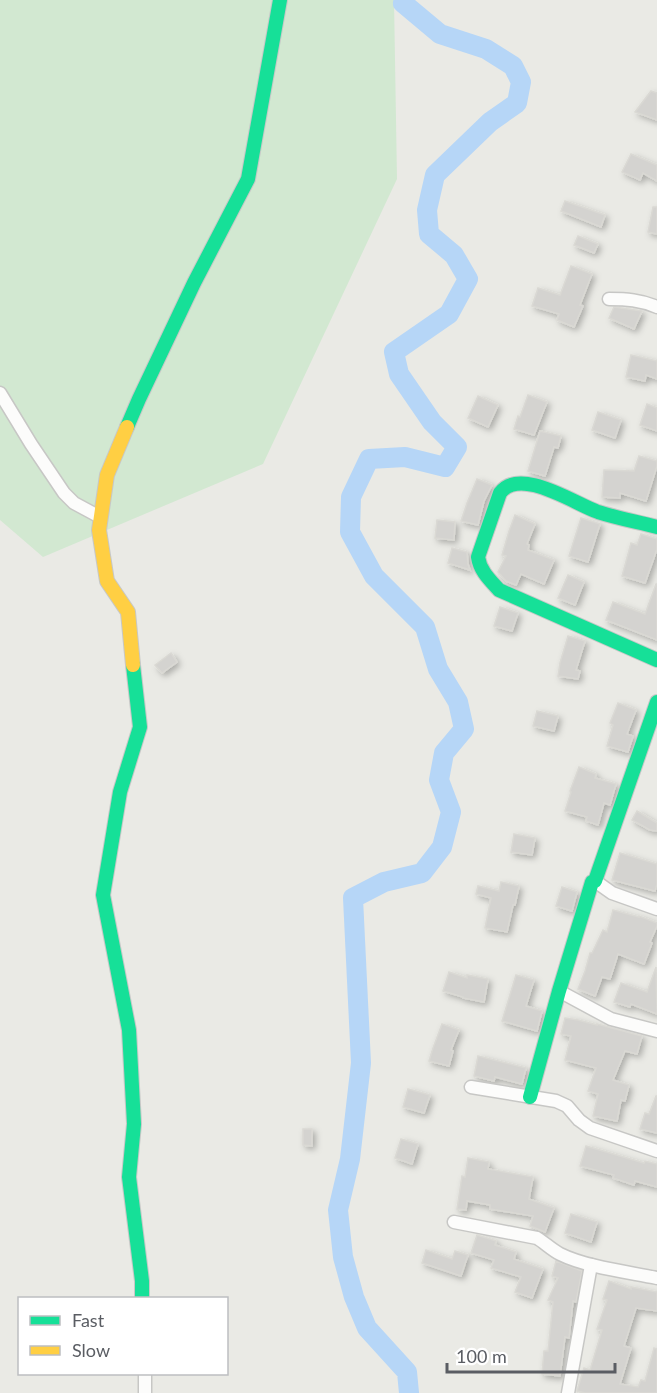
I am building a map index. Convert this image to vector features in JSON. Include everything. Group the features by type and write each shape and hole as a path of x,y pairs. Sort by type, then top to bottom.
{"street":[{"path":"142,1297 129,1177 134,1124 129,1030 103,895 120,792 140,727 128,612 107,580 99,530 100,517 107,475 139,399 194,283 248,179 280,0"},
{"path":"609,299 629,299 657,307"},
{"path":"0,393 64,492 74,503 100,517"},
{"path":"657,527 593,511 554,492 519,483 510,484 504,488 498,498 486,538 478,554 480,568 499,590 657,660"},
{"path":"530,1097 592,882 595,881 657,702"},
{"path":"595,881 612,892 657,909"},
{"path":"559,991 611,1019 657,1031"},
{"path":"471,1087 556,1101 567,1106 579,1120 590,1128 657,1151"},
{"path":"454,1222 537,1238 560,1254 591,1265 657,1278"},
{"path":"568,1393 591,1265"},
{"path":"145,1375 145,1393"}],"green space":[{"path":"0,0 394,0 397,179 263,464 43,557 0,520"}],"building":[{"path":"651,91 657,93 657,120 635,112"},
{"path":"631,154 657,165 657,181 643,173 640,180 622,172"},
{"path":"565,201 605,215 601,227 561,211"},
{"path":"653,207 657,207 657,234 648,232"},
{"path":"578,236 598,244 594,253 574,245"},
{"path":"571,266 592,274 574,327 557,320 559,314 532,306 538,288 560,295"},
{"path":"614,307 642,311 634,329 609,318"},
{"path":"631,355 657,361 657,379 646,375 645,381 626,377"},
{"path":"528,395 547,402 534,435 514,429"},
{"path":"478,396 498,405 488,427 468,418"},
{"path":"647,404 657,408 657,431 640,425"},
{"path":"598,412 621,420 615,438 592,430"},
{"path":"540,431 561,436 558,448 554,447 545,476 528,471"},
{"path":"639,456 657,461 646,501 620,493 620,498 602,497 604,470 634,471"},
{"path":"477,479 492,485 484,501 478,525 461,521"},
{"path":"515,515 535,524 527,544 529,545 528,550 554,560 544,584 521,574 516,585 506,581 498,572 506,556 502,555"},
{"path":"581,518 600,524 588,562 569,556"},
{"path":"437,520 455,522 454,540 435,538"},
{"path":"641,534 657,539 657,549 645,583 622,576 631,543 637,545"},
{"path":"452,548 467,552 470,570 448,563"},
{"path":"568,575 584,582 575,605 558,598"},
{"path":"656,584 657,640 606,620 613,602 645,614"},
{"path":"500,607 518,613 512,631 494,626"},
{"path":"568,636 585,641 576,670 580,671 578,679 558,676"},
{"path":"171,653 177,662 162,673 155,665"},
{"path":"618,703 636,710 627,734 633,736 628,752 607,746 613,725 610,723"},
{"path":"537,711 558,716 554,731 533,726"},
{"path":"579,767 596,774 595,778 616,784 610,805 604,803 598,825 586,821 587,817 565,811"},
{"path":"637,811 657,823 657,831 650,830 632,820"},
{"path":"514,834 535,838 532,855 511,852"},
{"path":"620,853 657,864 655,891 612,880"},
{"path":"501,882 519,886 507,932 485,928 491,898 476,894 478,886 499,891"},
{"path":"562,887 577,892 572,911 556,906"},
{"path":"613,910 639,916 657,923 657,926 644,964 618,954 610,979 602,977 595,996 578,989 590,953 603,930 607,932"},
{"path":"656,967 657,1014 631,1004 630,1007 614,1002 621,983 647,992"},
{"path":"449,972 467,978 467,975 488,979 484,1002 443,991"},
{"path":"516,975 534,980 526,1006 542,1011 537,1031 502,1021"},
{"path":"565,1018 642,1036 637,1054 625,1051 613,1080 629,1085 625,1101 621,1100 617,1121 593,1116 598,1094 588,1091 596,1068 565,1060 571,1036 561,1034"},
{"path":"442,1024 459,1030 451,1050 453,1051 449,1066 429,1061"},
{"path":"478,1056 526,1068 522,1084 495,1077 494,1081 474,1076"},
{"path":"408,1089 430,1095 424,1113 403,1107"},
{"path":"656,1096 657,1133 640,1129 645,1113 649,1114"},
{"path":"303,1129 312,1129 312,1146 303,1145"},
{"path":"401,1139 418,1144 412,1164 395,1158"},
{"path":"586,1146 644,1163 645,1161 657,1164 657,1187 635,1181 634,1185 613,1178 614,1175 580,1166"},
{"path":"468,1158 489,1162 488,1169 533,1177 529,1199 554,1208 545,1232 530,1226 533,1216 490,1209 490,1205 467,1201 466,1210 457,1209 462,1176 465,1177"},
{"path":"571,1214 597,1222 591,1242 565,1233"},
{"path":"477,1235 496,1241 495,1245 516,1252 514,1259 543,1269 532,1298 515,1292 521,1277 491,1268 494,1260 471,1253"},
{"path":"426,1250 452,1259 455,1251 468,1255 461,1276 422,1263"},
{"path":"556,1261 582,1271 576,1302 573,1301 569,1338 565,1337 560,1376 542,1374 544,1351 548,1351 553,1302 548,1300 558,1278 552,1276"},
{"path":"609,1281 631,1289 631,1287 657,1292 657,1311 636,1308 624,1346 631,1348 620,1384 638,1387 641,1380 645,1381 654,1348 657,1349 657,1393 577,1391 584,1368 590,1370 602,1330 597,1329 607,1300 603,1299"}],"waterway":[{"path":"404,0 403,3 440,34 486,49 513,66 521,82 517,103 490,122 435,175 427,210 429,234 454,255 468,279 449,314 394,352 399,374 432,422 457,447 445,467 405,457 369,459 351,497 350,532 374,576 425,627 438,669 458,702 464,729 444,753 439,780 451,812 442,847 422,873 384,882 353,898 361,1063 350,1159 338,1210 343,1257 354,1297 367,1328 407,1372 409,1393"}],"traffic: fast":[{"path":"127,427 194,283 248,179 280,0"},
{"path":"657,527 598,512 548,489 521,483 509,486 500,493 478,557 483,571 499,590 657,660"},
{"path":"133,665 140,727 120,792 103,895 129,1030 134,1124 129,1177 142,1297"},
{"path":"530,1097 592,882 595,881 657,702"}],"traffic: slow":[{"path":"127,427 107,475 99,530 107,581 128,612 133,665"}]}
